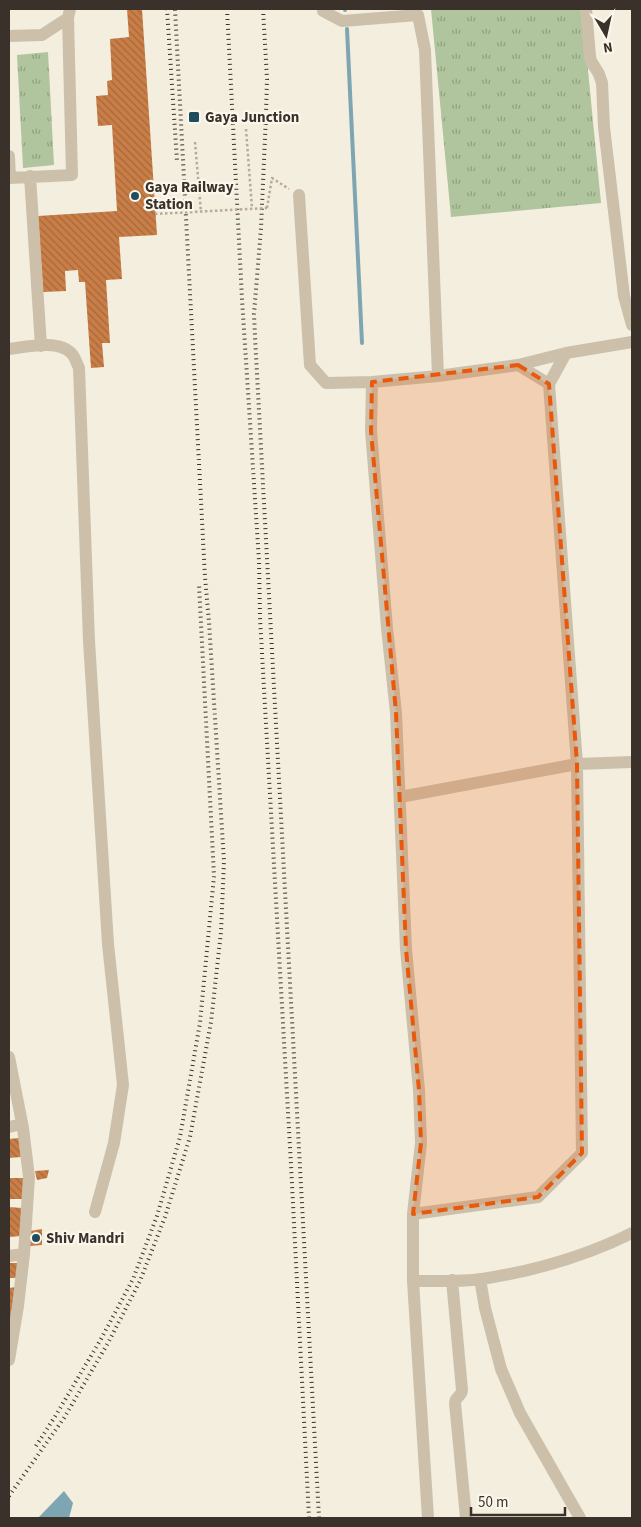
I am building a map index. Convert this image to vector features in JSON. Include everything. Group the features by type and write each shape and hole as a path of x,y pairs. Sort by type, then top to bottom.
{"street":[{"path":"323,9 323,11 342,21 418,15 425,50 438,376"},
{"path":"586,9 588,48 591,61 602,83 604,127 624,296 632,325"},
{"path":"9,36 42,35 69,14"},
{"path":"9,156 10,178 72,175 69,14"},
{"path":"30,176 40,346"},
{"path":"299,195 310,365 326,383 372,382 438,376 518,365 566,353 632,342"},
{"path":"9,349 53,345 64,347 73,354 79,368 81,388 89,641 108,944 122,1085 114,1143 95,1212"},
{"path":"413,1214 538,1197 582,1154 577,764 549,384 566,353"},
{"path":"518,365 549,384"},
{"path":"372,382 371,431 396,713 406,949 419,1090 421,1143 413,1214 413,1281 428,1518"},
{"path":"400,797 577,764 632,762"},
{"path":"9,1057 12,1088 22,1124 30,1177 24,1254 9,1360"},
{"path":"9,1127 22,1124"},
{"path":"413,1281 480,1279 543,1267 609,1244 632,1233"},
{"path":"9,1256 24,1254"},
{"path":"480,1279 484,1308 501,1368 520,1412 580,1518"},
{"path":"452,1280 462,1390 455,1403 466,1518"}],"path":[{"path":"246,129 252,208"},
{"path":"195,142 201,212"},
{"path":"155,214 267,208 272,178 299,195"}],"highlighted area":[{"path":"518,365 549,384 577,764 582,1153 538,1197 413,1214 421,1143 419,1090 406,949 396,713 371,431 372,382"}],"green space":[{"path":"431,9 582,9 601,203 451,217"},
{"path":"48,52 54,165 23,168 17,55"}],"water":[{"path":"64,1491 73,1503 69,1518 38,1518"}],"building":[{"name":"Gaya Railway Station","path":"127,9 142,9 157,235 119,237 122,279 106,280 110,343 102,343 104,367 91,368 85,282 79,282 78,270 65,271 66,291 43,292 38,216 117,211 112,125 98,126 96,96 108,95 107,81 112,80 110,39 129,37"},
{"path":"19,1138 21,1157 9,1158 9,1139"},
{"path":"49,1170 47,1178 37,1180 35,1171"},
{"path":"9,1178 25,1178 25,1199 9,1199"},
{"path":"9,1207 22,1208 21,1236 9,1237"},
{"name":"Shiv Mandri","path":"42,1229 42,1245 30,1246 30,1231"},
{"path":"9,1263 17,1263 17,1278 9,1278"},
{"path":"16,1287 14,1318 9,1317 9,1288"}],"waterway":[{"path":"347,29 362,343"}],"railway":[{"path":"167,9 177,161"},
{"path":"9,1496 64,1418 108,1343 140,1281 165,1217 190,1137 211,1022 221,932 224,862 205,577 175,9"},
{"path":"227,9 242,299 259,561 260,618 309,1518"},
{"path":"263,9 267,79 266,115 261,228 254,314 319,1518"},
{"path":"36,1446 101,1339 133,1279 157,1216 180,1137 200,1023 214,876 199,585"}],"place":[{"name":"Gaya Junction","path":"194,117"},
{"name":"Gaya Railway Station","path":"135,196"},
{"name":"Shiv Mandri","path":"36,1238"}]}
